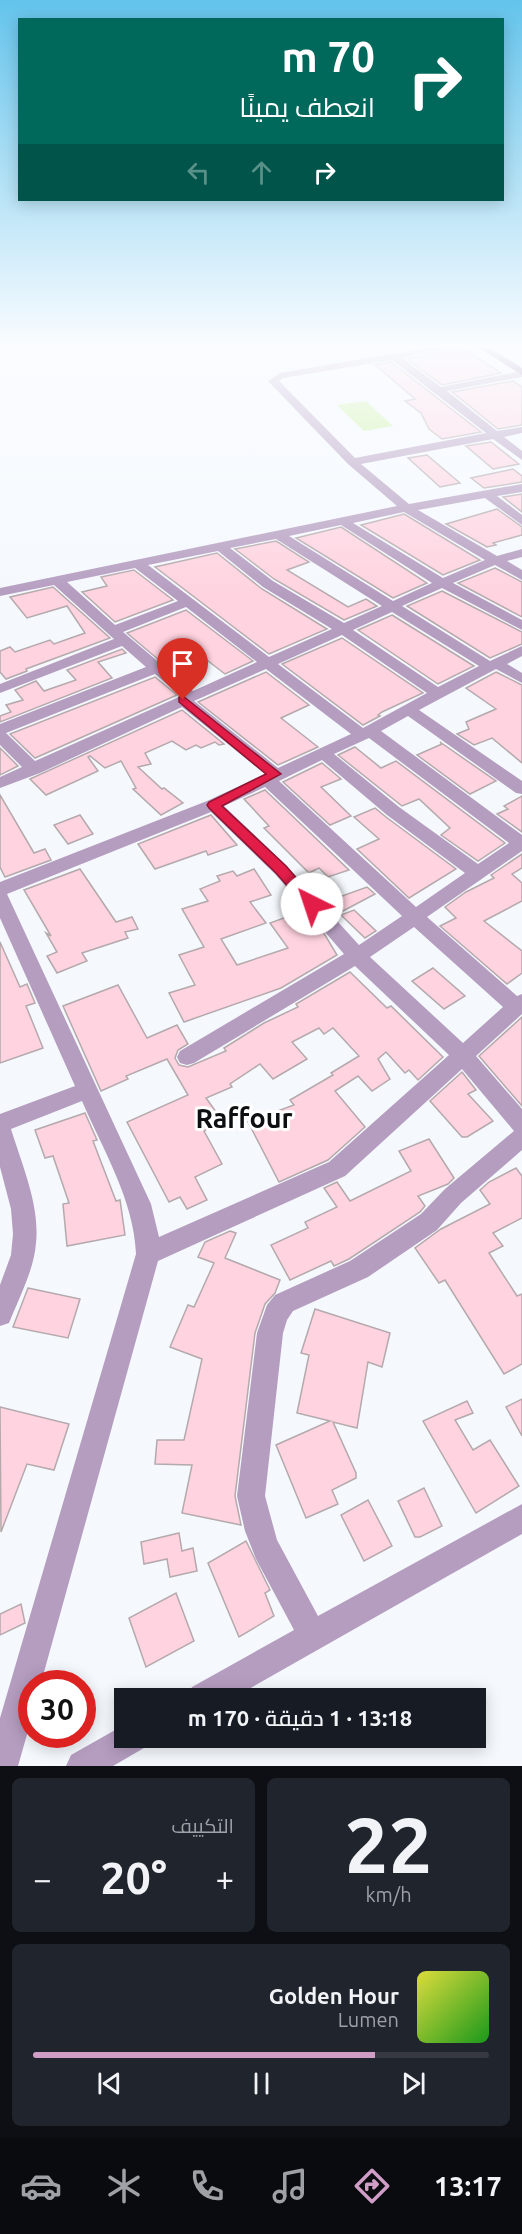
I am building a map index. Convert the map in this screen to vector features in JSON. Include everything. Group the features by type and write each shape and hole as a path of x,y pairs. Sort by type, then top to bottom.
{"street":[{"path":"321,430 352,462 406,508 522,576"},
{"path":"487,430 522,457"},
{"path":"352,462 520,430"},
{"path":"0,592 280,536 406,508 522,488"},
{"path":"487,494 522,521"},
{"path":"344,522 442,583 522,626"},
{"path":"280,536 393,606 493,665 522,679"},
{"path":"222,548 268,584 343,629 437,693"},
{"path":"0,783 442,583 494,561 522,553"},
{"path":"139,565 267,663 522,843 476,872 357,956 187,1057"},
{"path":"57,580 156,668 415,917 519,1004 337,1168 148,1254"},
{"path":"0,689 187,602"},
{"path":"0,889 213,805 366,732 522,650"},
{"path":"0,729 156,668"},
{"path":"409,710 522,789"},
{"path":"0,736 34,769"},
{"path":"323,753 393,811 476,872"},
{"path":"213,805 281,870 357,956 464,1055 522,1125"},
{"path":"0,898 139,1204 147,1231 148,1254 2,1766"},
{"path":"0,1314 22,1255 25,1235 24,1217 0,1126 87,1090"},
{"path":"313,1636 259,1535 252,1516 251,1496 270,1333 276,1314 284,1303 359,1269 429,1222 453,1196 522,1137"},
{"path":"221,1688 522,1518"},
{"path":"82,1766 114,1748"}],"building":[{"path":"431,430 481,432 442,439"},
{"path":"491,442 519,464 493,469 466,446"},
{"path":"427,455 460,483 440,487 408,458"},
{"path":"513,469 522,476 522,482 484,488 471,478"},
{"path":"522,494 522,512 503,497"},
{"path":"497,509 522,527 522,535 493,543 496,545 487,547 446,524"},
{"path":"404,514 480,560 443,575 361,525"},
{"path":"341,527 427,583 393,598 296,538"},
{"path":"276,541 309,562 287,570 348,607 366,599 377,606 344,620 274,579 235,549"},
{"path":"217,553 262,589 327,629 269,654 155,567"},
{"path":"495,568 522,582 522,617 458,583"},
{"path":"134,570 173,600 115,622 82,592 107,586 101,577"},
{"path":"53,587 110,638 26,669 27,671 6,679 0,672 0,651 10,647 15,652 50,640 54,644 85,633 67,606 27,618 10,597"},
{"path":"442,591 522,632 522,644 490,658 407,606"},
{"path":"186,610 253,661 225,674 199,654 166,666 127,633"},
{"path":"392,615 474,666 438,684 358,630"},
{"path":"342,638 423,693 382,712 378,715 380,716 363,725 282,664"},
{"path":"122,649 126,653 98,662 112,678 0,722 0,716 11,712 6,705 23,700 15,690 36,681 44,691 76,680 67,670"},
{"path":"266,672 309,705 281,718 318,747 278,765 198,702"},
{"path":"496,672 522,685 522,763 492,738 474,745 457,734 469,729 466,722 496,709 466,688"},
{"path":"155,677 177,695 35,758 10,734"},
{"path":"182,710 224,744 219,745 215,742 201,748 196,745 186,750 172,741 145,753 151,764 138,767 162,789 164,788 183,803 161,815 133,789 136,788 121,761 105,768 90,756 88,757 98,771 46,795 30,779"},
{"path":"440,742 496,781 470,794 417,755 442,744"},
{"path":"355,747 381,768 396,761 505,843 478,861 441,835 450,828 419,799 402,806 338,755"},
{"path":"0,748 18,766 0,775"},
{"path":"322,763 341,779 321,787 351,816 330,825 283,782"},
{"path":"265,790 349,870 328,877 319,868 309,873 264,828 269,826 244,799"},
{"path":"0,795 34,853 45,849 51,860 5,877 0,867"},
{"path":"522,796 522,832 497,814 508,809 504,806"},
{"path":"375,808 456,869 409,898 357,849 379,839 354,817"},
{"path":"80,815 93,834 68,844 54,825"},
{"path":"211,815 237,845 208,855 206,851 155,869 138,844"},
{"path":"522,854 522,868 512,874 522,883 522,901 484,921 522,951 522,973 507,984 440,926 456,918 445,907 466,892 494,878 491,875"},
{"path":"80,869 116,922 132,917 138,929 125,932 128,938 82,953 87,961 57,973 47,956 57,952 46,933 51,936 24,890"},
{"path":"254,869 271,895 250,902 266,923 221,939 237,965 288,948 270,923 303,911 313,925 316,925 325,935 337,955 281,988 184,1022 169,993 195,985 179,955 204,947 182,909 208,901 200,889 220,881 217,876 233,871 237,876"},
{"path":"367,887 375,894 341,912 328,901"},
{"path":"354,910 376,931 365,938 341,915"},
{"path":"0,942 20,987 27,984 35,1003 26,1006 43,1048 0,1063"},
{"path":"433,968 465,996 444,1009 412,981"},
{"path":"350,972 387,1008 391,1006 443,1057 418,1080 409,1070 405,1073 386,1052 378,1059 390,1079 372,1091 358,1076 335,1091 365,1127 328,1160 279,1182 248,1122 294,1105 290,1100 333,1075 331,1073 359,1056 333,1028 324,1034 319,1028 292,1042 307,1059 273,1079 260,1064 230,1084 232,1087 206,1098 222,1120 204,1131 222,1164 195,1177 207,1200 187,1209 180,1197 169,1202 127,1122 188,1095 167,1059 126,1076 128,1079 101,1091 63,1006 118,985 147,1038 177,1025 188,1044 178,1050 175,1058 179,1065 188,1067 226,1051 224,1048 264,1023 298,1007 296,1004"},
{"path":"522,1017 522,1106 479,1056"},
{"path":"462,1072 476,1090 468,1094 493,1121 467,1137 462,1137 430,1101"},
{"path":"85,1113 97,1140 93,1141 116,1201 120,1200 125,1235 67,1246 63,1204 69,1203 53,1156 45,1158 35,1130"},
{"path":"429,1139 454,1178 448,1184 418,1196 425,1206 420,1212 349,1259 334,1266 331,1261 290,1280 271,1245 308,1228 305,1222 337,1207 324,1188 337,1182 350,1201 411,1171 399,1151"},
{"path":"516,1168 522,1176 522,1218 493,1233 503,1246 489,1253 517,1296 522,1294 522,1364 504,1374 445,1280 439,1283 415,1248 441,1229 490,1204 480,1190 489,1182"},
{"path":"230,1231 236,1233 225,1258 280,1280 275,1293 265,1304 255,1333 235,1496 241,1525 182,1513 192,1465 155,1464 157,1440 184,1440 202,1359 170,1347 188,1305 194,1307 214,1263 198,1257 205,1242"},
{"path":"28,1288 80,1299 68,1338 13,1327"},
{"path":"315,1309 390,1333 382,1367 368,1362 357,1428 333,1422 356,1473 356,1478 332,1490 338,1504 306,1518 276,1445 330,1421 297,1413 309,1355 301,1353"},
{"path":"522,1399 522,1436 506,1407"},
{"path":"467,1401 473,1413 455,1420 473,1450 490,1440 519,1486 476,1513 423,1421"},
{"path":"0,1407 69,1424 54,1470 27,1464 1,1532"},
{"path":"424,1488 442,1526 420,1537 415,1537 398,1501"},
{"path":"368,1500 392,1546 364,1561 341,1515"},
{"path":"179,1533 182,1551 193,1548 197,1571 170,1577 167,1559 144,1564 141,1542"},
{"path":"246,1541 270,1590 265,1593 274,1616 239,1637 208,1563"},
{"path":"176,1593 194,1641 146,1667 129,1618"},
{"path":"21,1604 25,1623 0,1635 0,1614"}],"district":[{"name":"Raffour","path":"244,1119"}],"route":[{"path":"183,700 275,774 213,805 281,870 312,904"}]}
